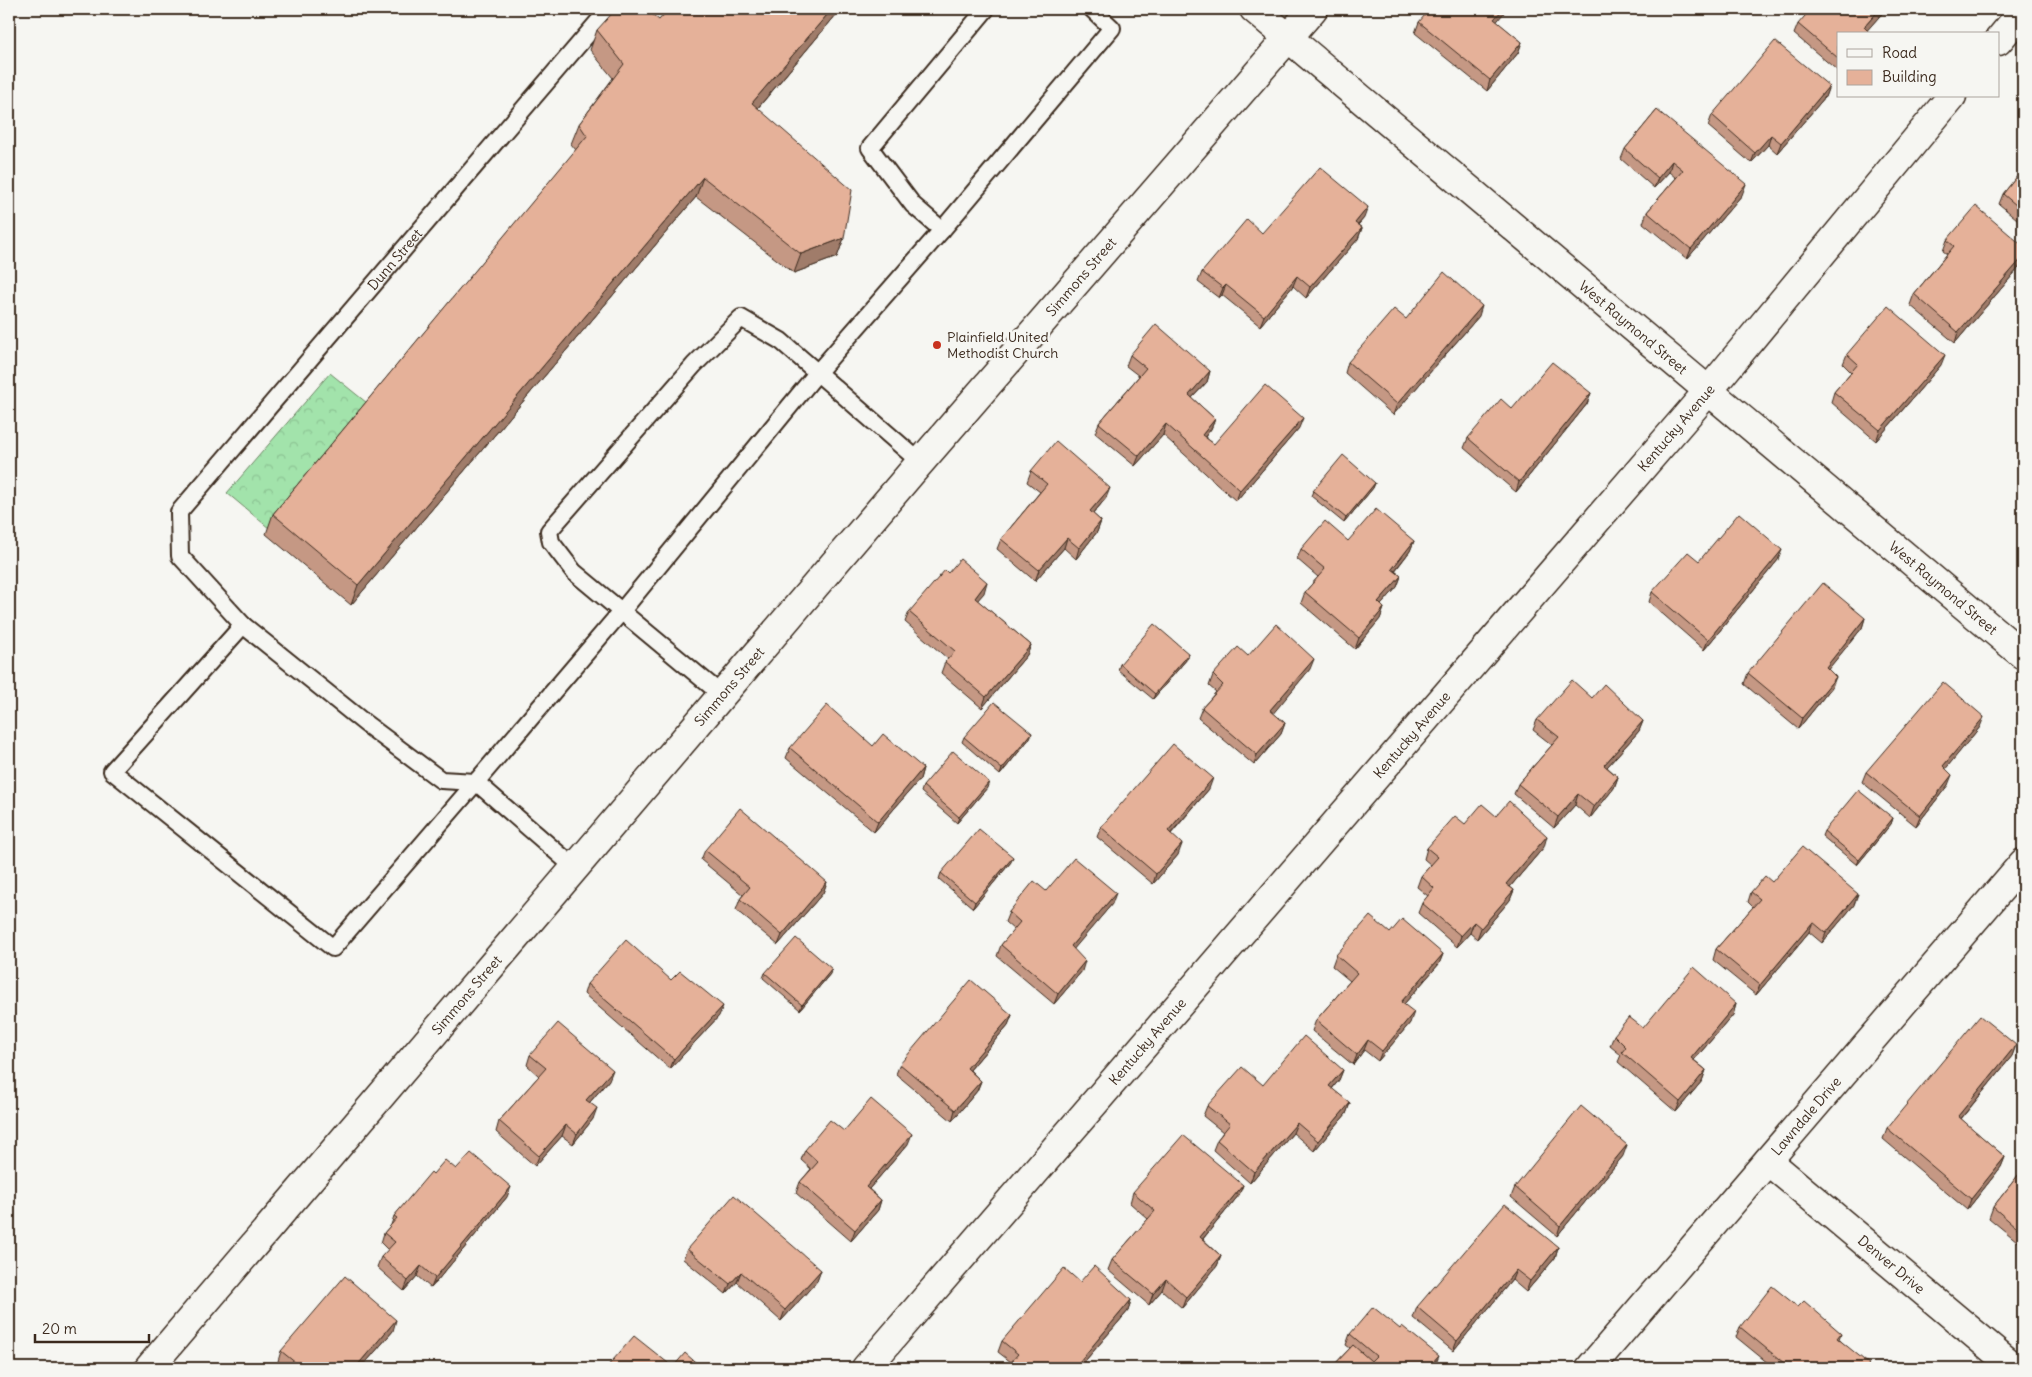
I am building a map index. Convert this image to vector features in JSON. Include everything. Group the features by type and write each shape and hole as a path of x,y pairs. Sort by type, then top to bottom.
{"street":[{"name":"West Raymond Street","path":"1254,9 2023,655"},
{"name":"Simmons Street","path":"149,1368 920,462 1313,9"},
{"path":"2000,39 2023,11"},
{"name":"Kentucky Avenue","path":"866,1368 1709,390 1950,98"},
{"name":"Lawndale Drive","path":"1590,1368 2023,863"},
{"name":"Denver Drive","path":"1768,1161 2015,1368"}],"lane":[{"name":"Dunn Street","path":"243,625 180,556 180,512 609,9"},
{"path":"942,230 913,205 870,148 986,9"},
{"path":"576,868 476,782 441,780 366,724 243,625 112,771 333,948 476,782 621,612 817,373 942,230 1112,28 1092,9"},
{"path":"722,695 574,572 551,542 549,531 694,365 741,318 781,341 920,462"}],"green space":[{"path":"330,373 372,407 270,529 227,493"}],"building":[{"path":"616,9 646,9 659,20 669,9 832,9 752,103 852,190 844,238 801,254 703,177 358,585 273,514 587,136 579,124 624,64 597,30"},
{"path":"1430,9 1503,9 1494,19 1522,42 1490,80 1419,22"},
{"path":"1811,9 1880,9 1864,27 1869,32 1837,32 1837,57 1798,24"},
{"path":"1775,41 1829,86 1781,143 1771,135 1755,153 1712,115"},
{"path":"1657,110 1746,184 1691,249 1647,212 1683,170 1672,161 1658,178 1625,149"},
{"path":"1320,167 1368,207 1355,223 1362,228 1310,287 1297,276 1264,316 1226,285 1223,288 1202,272 1247,219 1262,233"},
{"path":"2023,169 2023,211 2003,194"},
{"path":"1976,206 2023,246 2023,257 1958,332 1914,294 1954,246 1947,240"},
{"path":"1444,272 1482,306 1397,404 1348,362 1394,309 1406,319"},
{"path":"1888,306 1945,355 1880,430 1834,392 1858,364 1847,354"},
{"path":"1156,324 1210,371 1189,395 1215,419 1202,435 1214,444 1265,385 1303,418 1240,490 1166,424 1139,456 1099,423 1146,368 1130,355"},
{"path":"1552,362 1591,393 1519,482 1468,438 1501,399 1512,409"},
{"path":"1056,441 1110,488 1090,511 1101,521 1079,548 1067,538 1039,570 1001,539 1047,484 1031,471"},
{"path":"1343,455 1375,483 1346,518 1313,491"},
{"path":"1376,509 1414,541 1392,569 1401,576 1378,602 1384,608 1359,638 1305,592 1325,569 1301,549 1325,521 1348,541"},
{"path":"1739,513 1782,550 1708,640 1652,592 1688,552 1699,561"},
{"path":"960,559 987,582 975,598 1031,645 986,697 945,662 955,651 909,612 945,570 948,573"},
{"path":"1823,583 1865,618 1826,667 1836,677 1802,718 1748,673"},
{"path":"1154,624 1189,654 1155,694 1120,664"},
{"path":"1276,624 1314,659 1270,710 1285,723 1257,755 1202,708 1223,685 1213,675 1238,647 1248,656"},
{"path":"1572,680 1592,698 1604,684 1643,721 1604,765 1618,777 1594,807 1578,794 1558,817 1518,784 1559,737 1537,720"},
{"path":"1943,682 1984,717 1943,766 1952,775 1920,816 1866,772"},
{"path":"994,702 1032,733 1002,769 964,737"},
{"path":"827,705 873,746 883,734 923,768 878,822 790,748"},
{"path":"1173,744 1213,778 1168,831 1182,844 1156,874 1101,827"},
{"path":"953,751 989,782 959,817 923,786"},
{"path":"1858,790 1893,818 1859,860 1824,831"},
{"path":"1509,801 1547,836 1506,884 1514,890 1481,928 1474,922 1461,936 1422,903 1434,888 1421,876 1438,857 1427,848 1455,816 1465,824 1482,804 1496,816"},
{"path":"740,808 827,882 782,935 740,899 750,887 705,850"},
{"path":"979,829 1013,857 975,902 941,873"},
{"path":"1802,847 1858,894 1826,933 1813,922 1760,985 1716,949 1760,899 1751,892 1765,876 1772,882"},
{"path":"1074,858 1116,893 1071,946 1085,961 1058,994 1001,945 1020,922 1009,912 1034,881 1046,891"},
{"path":"1370,916 1390,933 1402,919 1443,954 1401,1002 1414,1012 1382,1051 1368,1040 1357,1055 1316,1020 1357,973 1336,955"},
{"path":"796,938 832,969 802,1005 765,973"},
{"path":"626,940 671,980 680,971 723,1006 674,1059 587,984"},
{"path":"1694,967 1736,1004 1691,1058 1706,1070 1680,1102 1622,1052 1626,1047 1614,1035 1629,1017 1643,1028"},
{"path":"971,980 1012,1015 967,1068 981,1081 955,1110 900,1064"},
{"path":"1980,1016 2016,1045 1958,1116 2005,1157 1971,1199 1887,1128"},
{"path":"558,1023 613,1070 586,1100 597,1108 577,1134 566,1125 539,1156 499,1121 546,1068 530,1055"},
{"path":"1304,1036 1343,1070 1329,1086 1350,1103 1318,1141 1297,1123 1254,1172 1217,1140 1230,1124 1207,1106 1242,1067 1263,1085"},
{"path":"871,1099 912,1134 866,1187 881,1200 855,1230 800,1182 818,1162 805,1150 830,1120 844,1131"},
{"path":"1581,1106 1627,1145 1560,1226 1515,1187"},
{"path":"1183,1135 1243,1185 1200,1237 1221,1256 1186,1297 1166,1279 1153,1294 1112,1260 1155,1211 1133,1192"},
{"path":"471,1153 511,1187 435,1278 421,1266 408,1281 381,1257 395,1242 384,1233 397,1218 394,1216 431,1172 433,1174 445,1160 456,1169"},
{"path":"2023,1169 2023,1233 1993,1207"},
{"path":"734,1195 821,1270 785,1310 741,1272 730,1284 687,1249"},
{"path":"1505,1204 1558,1247 1530,1281 1516,1270 1457,1341 1417,1307"},
{"path":"1094,1266 1131,1300 1074,1368 1006,1368 1018,1354 1002,1341 1064,1268 1080,1282"},
{"path":"345,1276 396,1320 355,1368 302,1368 281,1351"},
{"path":"1772,1286 1798,1307 1804,1301 1841,1333 1837,1338 1869,1364 1866,1368 1790,1368 1740,1327"},
{"path":"1373,1307 1400,1329 1402,1326 1439,1356 1428,1368 1337,1368 1334,1365 1353,1345 1371,1361 1376,1356 1350,1334"},
{"path":"634,1336 673,1367 685,1353 702,1368 606,1368"}],"place":[{"name":"Plainfield United Methodist Church","path":"937,345"}]}
